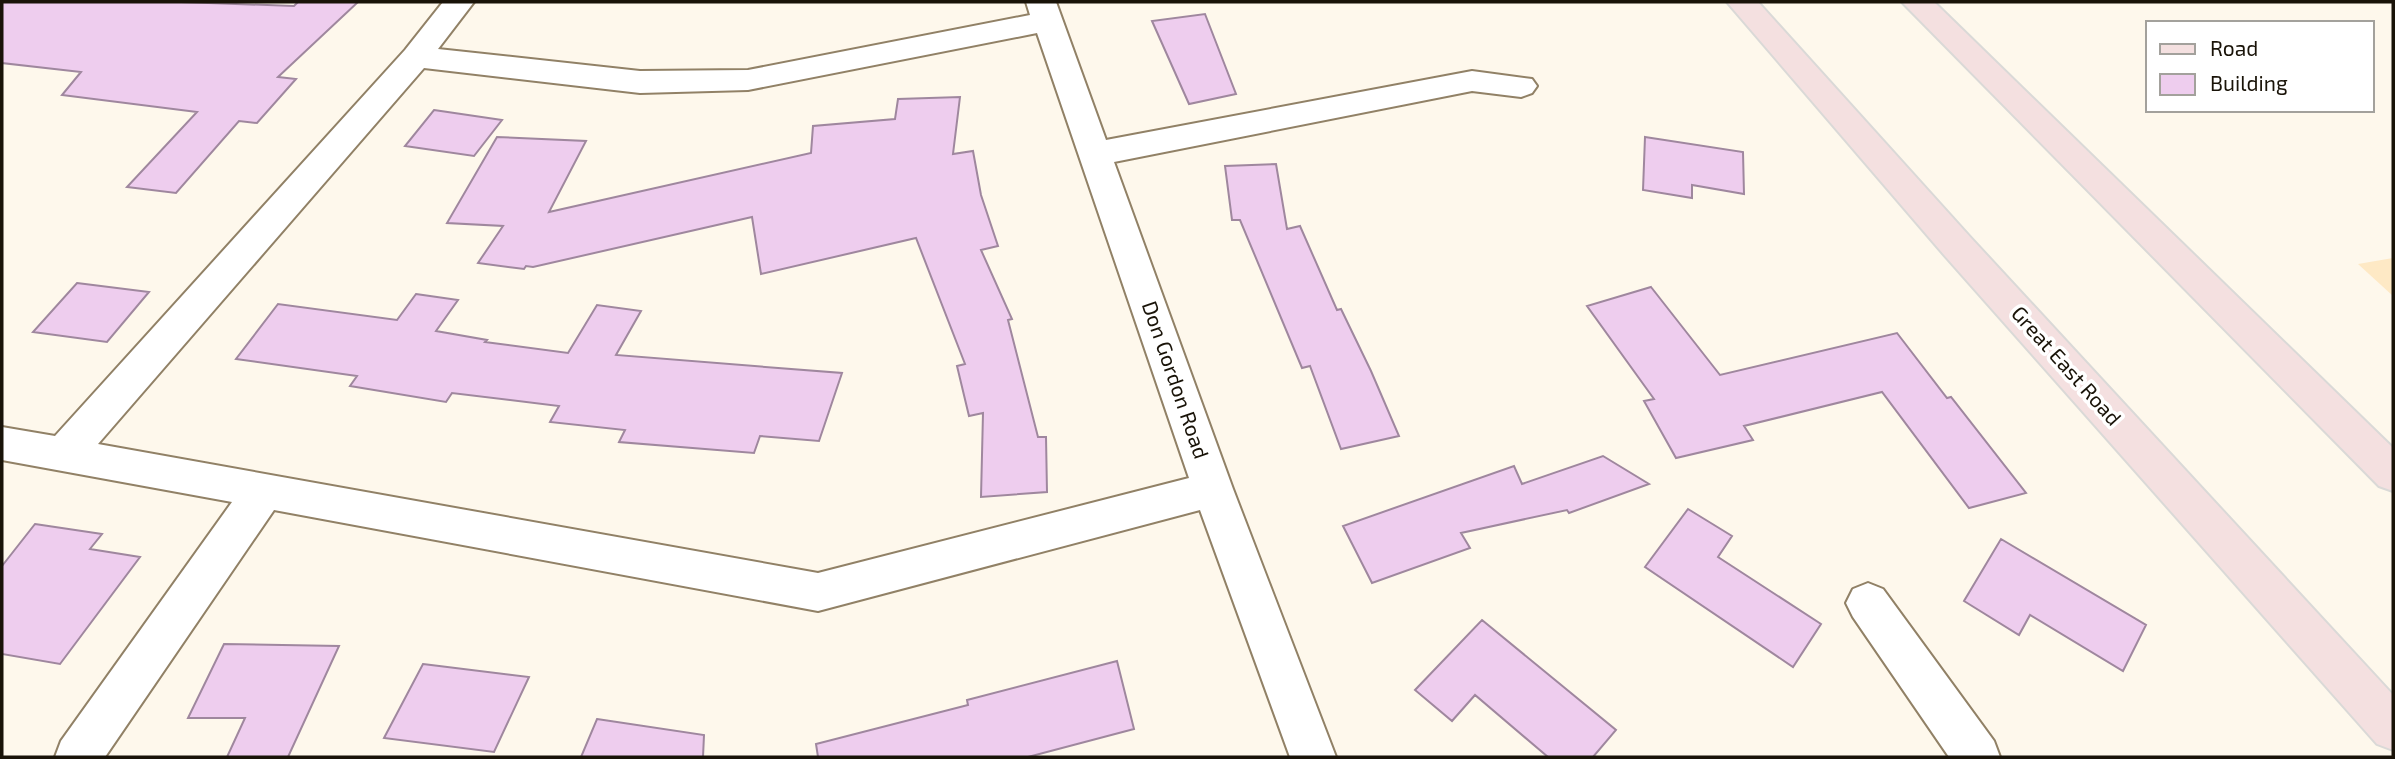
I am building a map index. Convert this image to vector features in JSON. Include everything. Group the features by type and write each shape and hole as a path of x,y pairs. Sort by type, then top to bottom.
{"main road":[{"name":"Great East Road","path":"1742,2 1968,257 2393,727"},
{"path":"1917,2 2393,474"}],"street":[{"path":"64,454 416,57 459,2"},
{"path":"416,57 640,82 748,80 1045,11"},
{"name":"Don Gordon Road","path":"1045,11 1213,489 1313,757"},
{"path":"1096,154 1472,82 1521,86"},
{"path":"2,443 818,592 1213,489"},
{"path":"78,757 263,492"},
{"path":"1868,603 1978,757"}],"shaded area":[{"path":"2393,258 2393,296 2358,264"}],"building":[{"path":"2,2 181,2 294,6 298,2 358,2 278,77 296,79 257,123 239,121 176,193 127,187 197,112 62,95 81,72 2,63"},
{"path":"1205,14 1236,94 1189,104 1152,21"},
{"path":"960,97 953,154 973,151 981,195 998,246 981,250 1012,319 1008,320 1038,437 1046,437 1047,492 981,497 983,413 969,416 957,366 965,364 916,238 761,274 752,217 533,267 526,266 524,269 478,263 503,226 447,223 497,137 586,141 549,212 811,153 813,126 895,119 898,99"},
{"path":"434,110 502,120 474,156 405,146"},
{"path":"1645,137 1743,152 1744,194 1692,185 1692,198 1643,190"},
{"path":"1276,164 1287,229 1300,226 1337,310 1341,309 1371,371 1399,436 1341,449 1310,366 1302,368 1240,220 1232,220 1225,166"},
{"path":"77,283 149,292 107,342 33,332"},
{"path":"1651,287 1720,375 1897,333 2026,493 1969,508 1882,392 1744,426 1753,440 1676,458 1644,401 1654,399 1587,306"},
{"path":"416,294 458,300 436,331 487,340 485,342 568,353 597,305 641,311 616,355 842,373 819,441 760,436 754,453 619,442 625,430 550,422 559,406 452,393 446,402 350,386 357,376 236,359 278,304 397,320"},
{"path":"1603,456 1649,484 1569,513 1567,510 1461,533 1470,548 1372,583 1343,526 1514,466 1522,484"},
{"path":"1688,509 1732,536 1718,557 1821,624 1793,667 1645,567"},
{"path":"35,524 102,534 90,549 140,557 60,664 2,654 2,566"},
{"path":"2001,539 2146,625 2123,671 2030,615 2019,635 1964,601"},
{"path":"1482,620 1616,730 1593,757 1548,757 1475,695 1452,721 1415,690"},
{"path":"224,644 339,646 288,757 227,757 245,718 188,718"},
{"path":"1117,661 1134,729 1028,757 818,757 816,744 968,705 967,700"},
{"path":"423,664 529,677 494,752 384,738"},
{"path":"597,719 704,735 703,757 581,757"}]}
